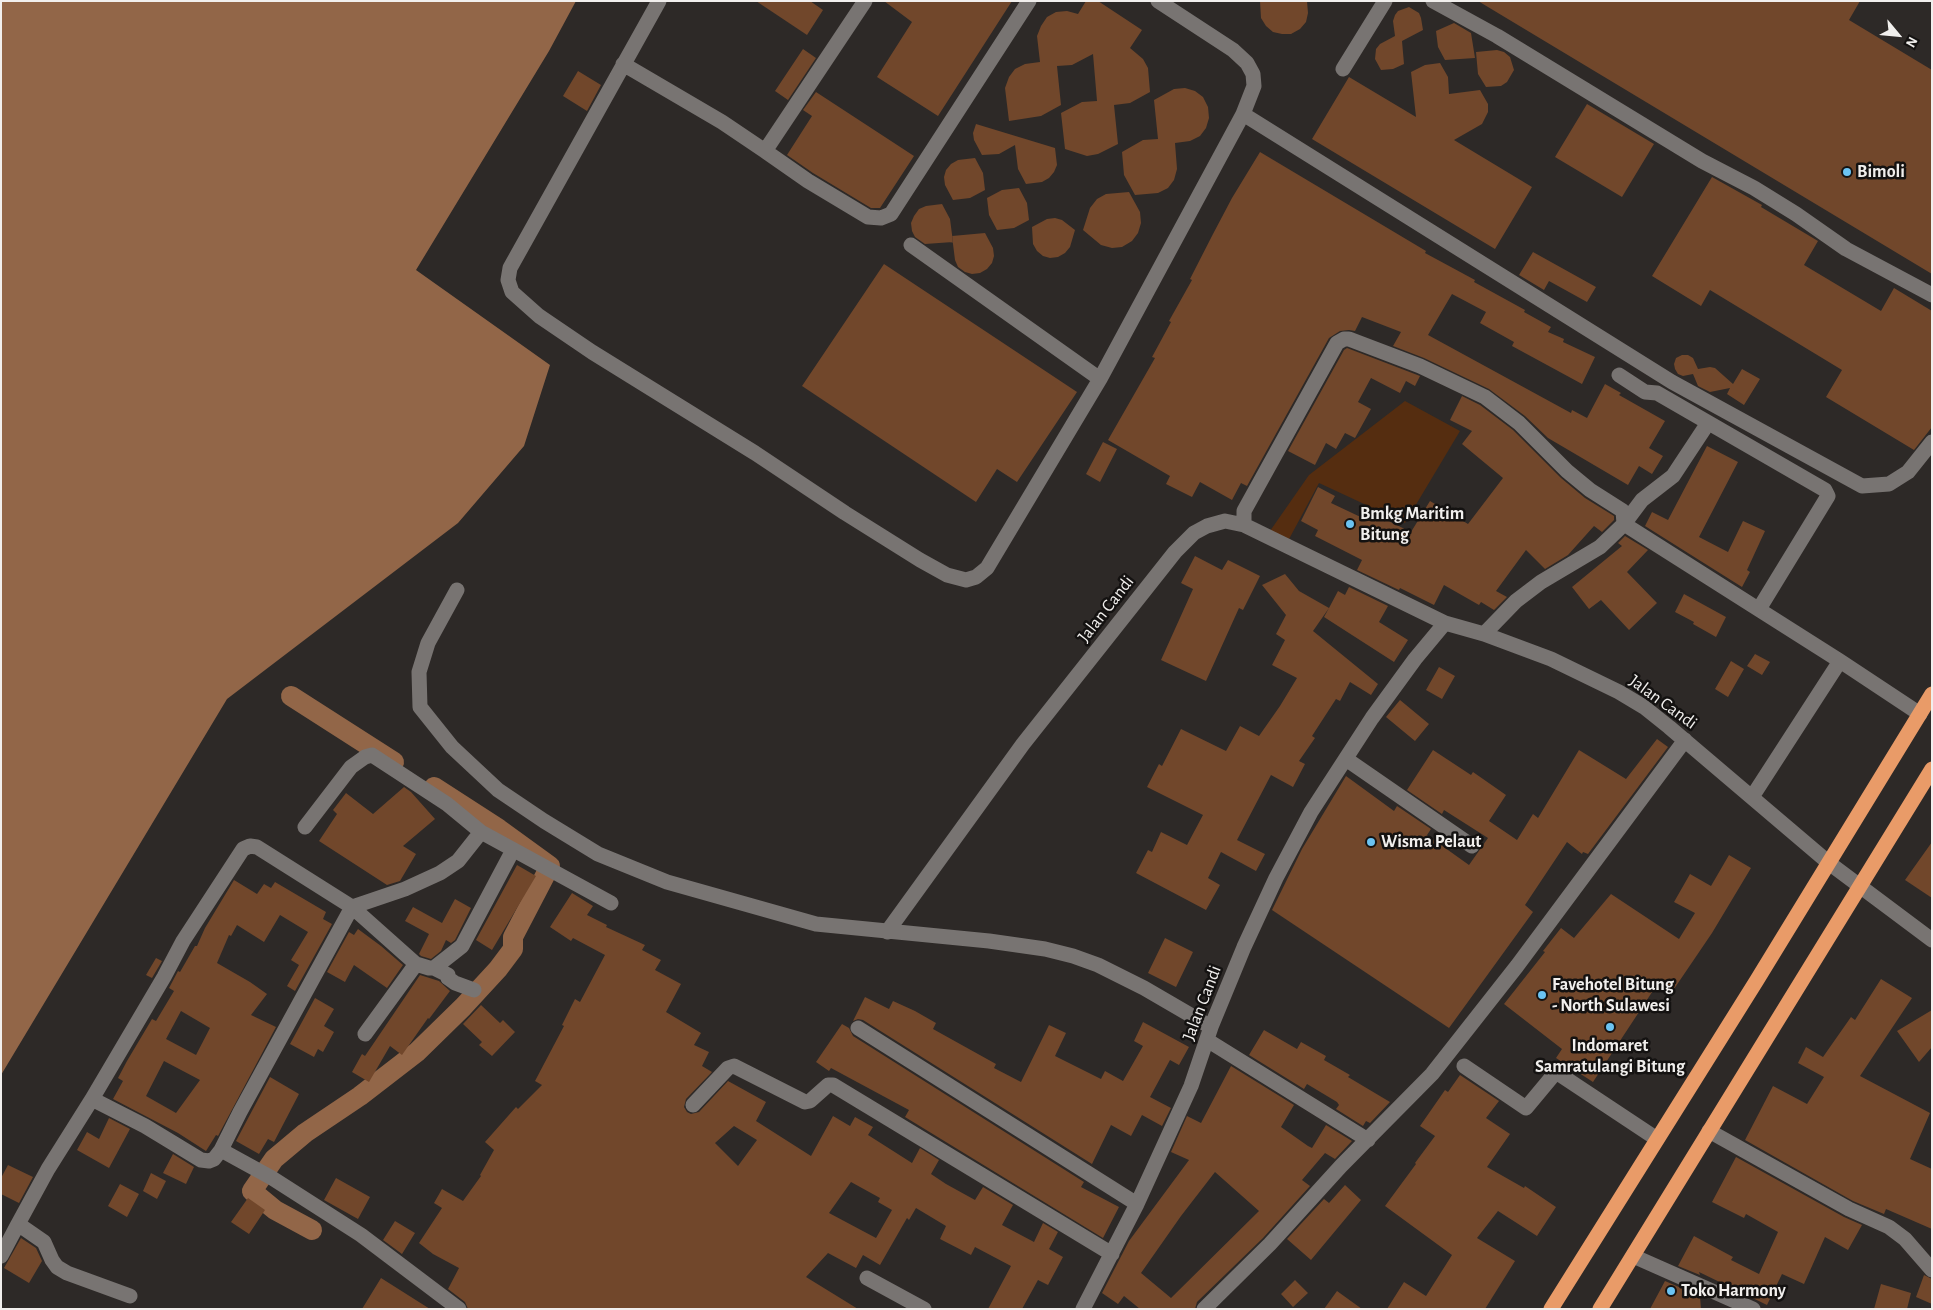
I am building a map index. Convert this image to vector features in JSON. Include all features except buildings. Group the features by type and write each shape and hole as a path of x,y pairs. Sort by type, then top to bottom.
{"highway":[{"path":"1551,1309 1932,694"},
{"path":"1600,1309 1932,769"}],"street":[{"path":"659,1 510,268 508,280 512,292 539,316 592,352 755,453 845,513 947,575 966,580 976,578 987,568 1100,380 1243,114 1254,86 1253,74 1247,63 1233,50 1158,1"},
{"path":"765,151 865,1"},
{"path":"624,64 722,122 808,181 868,217 881,218 891,214 1029,1"},
{"path":"1344,69 1385,1"},
{"path":"1433,1 1497,36 1702,161 1754,188 1796,214 1846,249 1932,295"},
{"path":"1243,114 1672,382 1862,486 1889,484 1896,480 1908,472 1932,442"},
{"path":"910,245 1100,380"},
{"path":"1244,525 1244,511 1337,343 1344,339 1382,350 1485,397 1519,423 1567,471 1590,490 1623,511 1624,524"},
{"path":"1618,375 1645,392 1656,392 1825,490 1828,496 1758,609"},
{"path":"1484,634 1516,600 1541,582 1595,550 1624,524 1642,500 1673,476 1708,423"},
{"name":"Jalan Candi","path":"886,932 1023,744 1175,552 1194,533 1207,526 1225,521 1244,525 1445,623 1484,634 1551,659 1619,692 1644,707 1829,863 1932,940"},
{"path":"1624,524 1840,660 1920,714"},
{"path":"457,590 428,643 419,672 420,707 452,747 498,790 598,854 667,882 816,924 989,941 1045,949 1074,956 1098,965 1144,988 1209,1034 1368,1140"},
{"name":"Jalan Candi","path":"1083,1309 1137,1204 1191,1086 1209,1034 1244,946 1276,878 1311,812 1346,759 1410,667 1445,623"},
{"path":"1752,797 1840,660"},
{"path":"1204,1309 1270,1244 1342,1166 1432,1074 1454,1048 1685,740"},
{"path":"305,827 351,768 365,757 372,755 448,804 481,832 611,903"},
{"path":"1346,759 1472,846"},
{"path":"92,1098 145,1126 202,1160 214,1159 221,1150 352,908 440,874 458,861 481,832"},
{"path":"1,1256 48,1169 164,977 183,941 243,848 257,847 352,908 416,964 434,968 448,975 448,978 456,983 474,990"},
{"path":"434,968 462,946 513,850"},
{"path":"365,1034 416,964"},
{"path":"858,1028 1137,1204"},
{"path":"693,1105 728,1068 734,1066 805,1102 810,1101 828,1085 833,1085 1112,1254"},
{"path":"1464,1066 1526,1108 1556,1072 1657,1139"},
{"path":"1709,1131 1833,1200 1889,1227 1905,1239 1932,1270"},
{"path":"221,1150 272,1178 361,1235 459,1309"},
{"path":"18,1224 44,1242 57,1267 74,1276 130,1296"},
{"path":"1633,1256 1753,1309"},
{"path":"867,1278 924,1309"}],"shaded area":[{"path":"1,1 576,1 549,51 416,270 550,365 524,446 458,523 227,699 1,1075"},
{"path":"1405,401 1460,431 1405,523 1319,483 1288,541 1270,531 1309,475"}],"waterway":[{"path":"291,696 394,762"},
{"path":"312,1230 275,1210 252,1191 274,1159 305,1133 360,1096 417,1052 498,969 513,949 513,937 550,866 499,829 434,787"}],"place":[{"name":"Bimoli","path":"1847,172"},
{"name":"Bmkg Maritim Bitung","path":"1350,524"},
{"name":"Wisma Pelaut","path":"1371,842"},
{"name":"Favehotel Bitung - North Sulawesi","path":"1542,995"},
{"name":"Indomaret Samratulangi Bitung","path":"1610,1027"},
{"name":"Toko Harmony","path":"1671,1291"}]}
